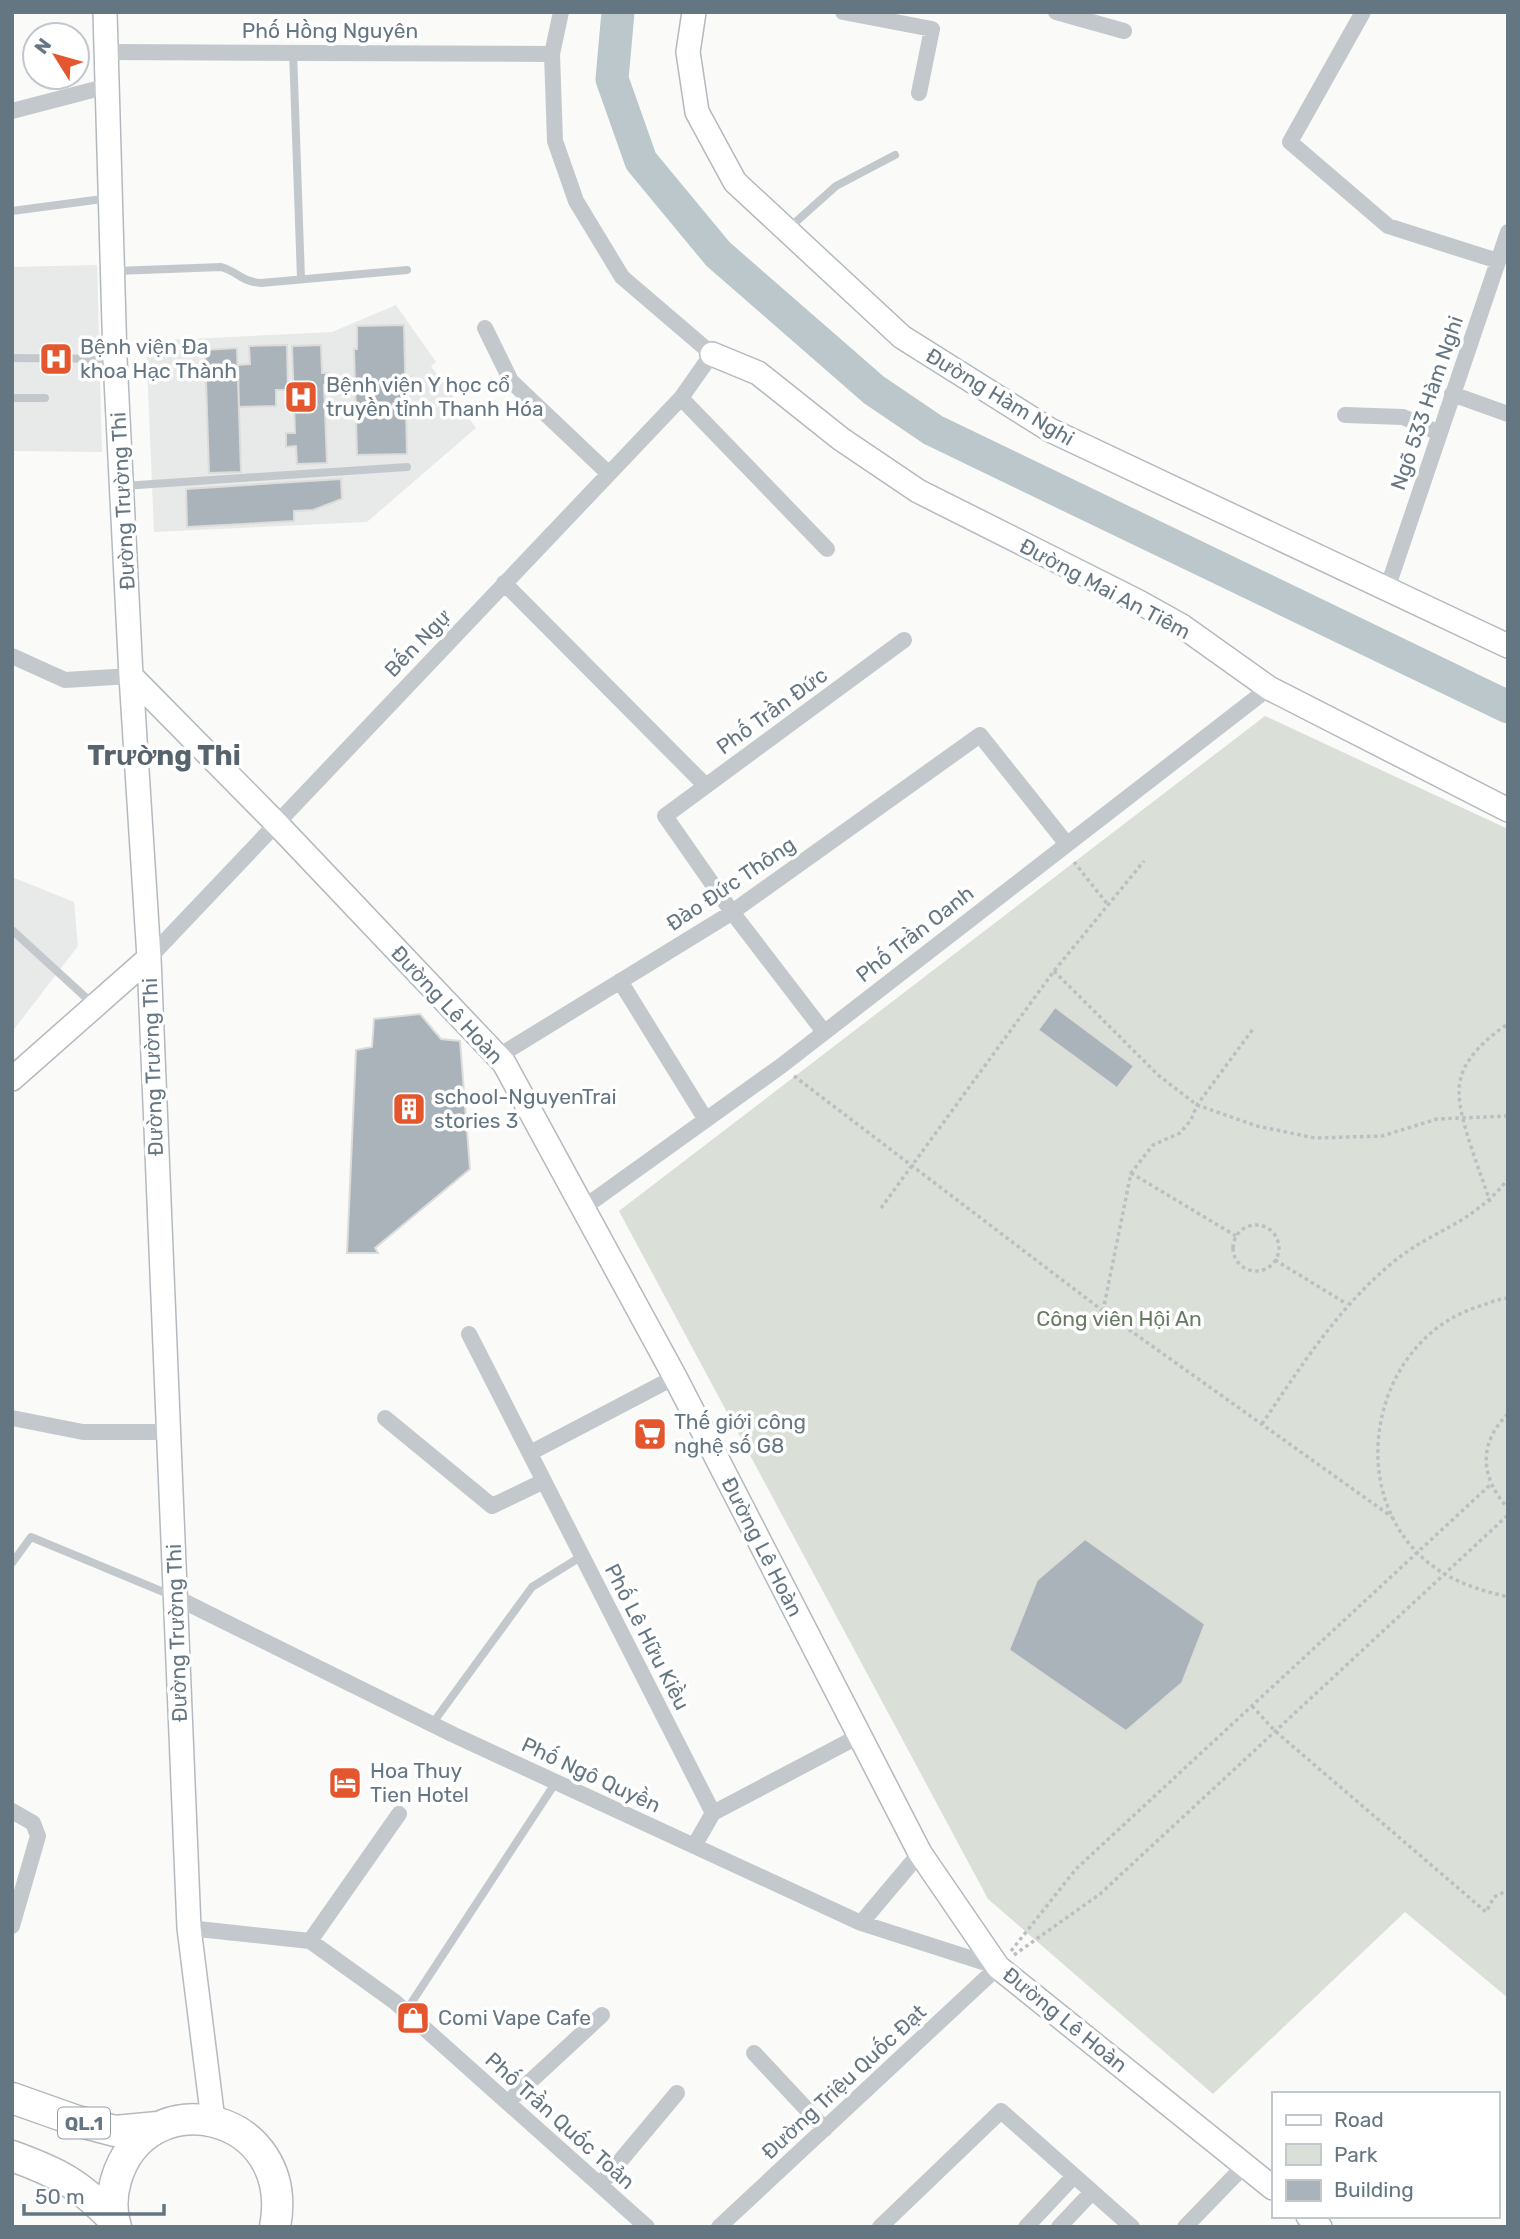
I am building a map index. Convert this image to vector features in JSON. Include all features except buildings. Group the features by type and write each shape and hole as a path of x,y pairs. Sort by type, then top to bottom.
{"highway":[{"name":"QL.1","path":"12,2098 77,2122 115,2131 159,2127"},
{"path":"115,2223 113,2192 120,2166 136,2143 159,2127 185,2119 213,2120 238,2130 259,2148 273,2172 277,2213 292,2227"},
{"path":"12,2156 58,2173 86,2191 115,2223"}],"street":[{"name":"Đường Trường Thi","path":"105,12 113,198 115,359 149,958 189,1928 213,2120"},
{"path":"561,12 552,54 555,141 576,201 622,277 712,354"},
{"name":"Đường Hàm Nghi","path":"694,12 688,52 697,112 735,183 902,337 1050,430 1508,646"},
{"path":"843,12 933,21 919,93"},
{"path":"1056,12 1124,31"},
{"path":"1363,12 1290,142 1388,226 1498,261"},
{"name":"Phố Hồng Nguyên","path":"107,52 552,54"},
{"path":"12,111 108,86"},
{"name":"Ngõ 533 Hàm Nghi","path":"1387,589 1508,232"},
{"path":"485,328 511,382 608,473"},
{"name":"Bến Ngự","path":"149,958 681,398 712,354"},
{"name":"Đường Mai An Tiêm","path":"712,354 758,373 841,439 918,491 1150,608 1182,626 1269,688 1508,810"},
{"path":"1452,394 1508,414"},
{"path":"681,398 827,548"},
{"path":"1345,415 1403,417 1439,433"},
{"path":"504,583 706,786"},
{"name":"Phố Trần Đức","path":"732,912 664,816 904,640"},
{"path":"12,656 65,680 131,676"},
{"name":"Đường Lê Hoàn","path":"131,676 276,823 504,1063 675,1377 920,1853 998,1967 1272,2187"},
{"name":"Phố Trần Oanh","path":"583,1208 781,1066 1269,688"},
{"name":"Đào Đức Thông","path":"497,1056 732,912 980,735 1063,845"},
{"path":"732,912 824,1032"},
{"path":"12,1079 149,958"},
{"path":"620,981 706,1120"},
{"name":"Phố Lê Hữu Kiều","path":"469,1334 713,1813"},
{"path":"530,1453 675,1377"},
{"path":"12,1418 83,1432 168,1432"},
{"path":"385,1418 492,1506 544,1481"},
{"name":"Phố Ngô Quyền","path":"177,1598 432,1724 861,1923 998,1967"},
{"path":"694,1846 713,1813 859,1736"},
{"path":"12,1811 33,1823 38,1836 12,1926"},
{"path":"310,1941 398,1814"},
{"path":"861,1923 920,1853"},
{"name":"Phố Trần Quốc Toản","path":"189,1928 310,1941 407,2011 647,2227"},
{"name":"Đường Triệu Quốc Đạt","path":"719,2227 998,1967"},
{"path":"508,2102 602,2015"},
{"path":"754,2053 825,2129"},
{"path":"600,2185 677,2093"},
{"path":"880,2227 1001,2111 1132,2227"},
{"path":"1185,2227 1245,2165"},
{"path":"1026,2227 1074,2176"},
{"path":"1059,2227 1093,2192"}],"lane":[{"path":"293,51 301,279"},
{"path":"787,230 836,186 895,155"},
{"path":"12,211 113,198"},
{"path":"113,271 221,267 231,270 243,281 261,283 407,270"},
{"path":"12,358 115,359"},
{"path":"12,398 46,398"},
{"path":"123,486 407,467"},
{"path":"12,930 94,1005"},
{"path":"12,1563 31,1537 177,1598"},
{"path":"432,1724 532,1587 582,1556"},
{"path":"407,2011 556,1782"}],"path":[{"path":"1063,845 1108,905"},
{"path":"881,1208 1054,971 1144,861"},
{"path":"1054,971 1158,1075 1197,1105 1257,1126 1315,1138 1382,1136 1437,1119 1508,1116"},
{"path":"1490,1202 1458,1091 1465,1070 1480,1044 1508,1024"},
{"path":"1103,1311 1131,1172 1153,1145 1180,1133 1191,1120 1197,1105 1252,1029"},
{"path":"781,1066 1103,1311 1392,1517 1418,1552 1445,1574 1467,1587 1508,1597"},
{"path":"1131,1172 1236,1236"},
{"path":"1262,1424 1347,1304 1395,1261 1490,1202 1508,1179"},
{"path":"1254,1225 1267,1228 1278,1245 1275,1260 1258,1271 1244,1268 1235,1257 1236,1236 1254,1225"},
{"path":"1275,1260 1347,1304"},
{"path":"1392,1517 1378,1472 1378,1424 1392,1380 1420,1341 1459,1313 1508,1298"},
{"path":"1508,1414 1496,1426 1488,1442 1485,1460 1490,1485 1508,1508"},
{"path":"998,1967 1076,1870 1490,1485"},
{"path":"998,1967 1100,1894 1508,1515"},
{"path":"1252,1706 1275,1731 1486,1912 1494,1897 1508,1890"}],"shaded area":[{"name":"Bệnh viện Đa khoa Hạc Thành","path":"97,265 102,452 12,451 12,267"},
{"name":"Bệnh viện Y học cổ truyền tỉnh Thanh Hóa","path":"396,305 436,362 431,366 476,428 367,522 154,532 146,341 332,332"},
{"path":"12,877 74,902 78,946 12,1032"}],"green space":[{"name":"Công viên Hội An","path":"1265,716 1508,829 1508,1998 1405,1912 1213,2094 988,1899 619,1211"}],"waterway":[{"path":"618,12 612,79 641,161 718,254 874,390 933,430 1508,707"}],"place":[{"name":"Bệnh viện Đa khoa Hạc Thành","path":"56,359"},
{"name":"Bệnh viện Y học cổ truyền tỉnh Thanh Hóa","path":"301,397"},
{"name":"school-NguyenTrai stories 3","path":"409,1109"},
{"name":"Thế giới công nghệ số G8","path":"650,1434"},
{"name":"Hoa Thuy Tien Hotel","path":"345,1783"},
{"name":"Comi Vape Cafe","path":"413,2018"}],"district":[{"name":"Trường Thi","path":"164,755"}]}
